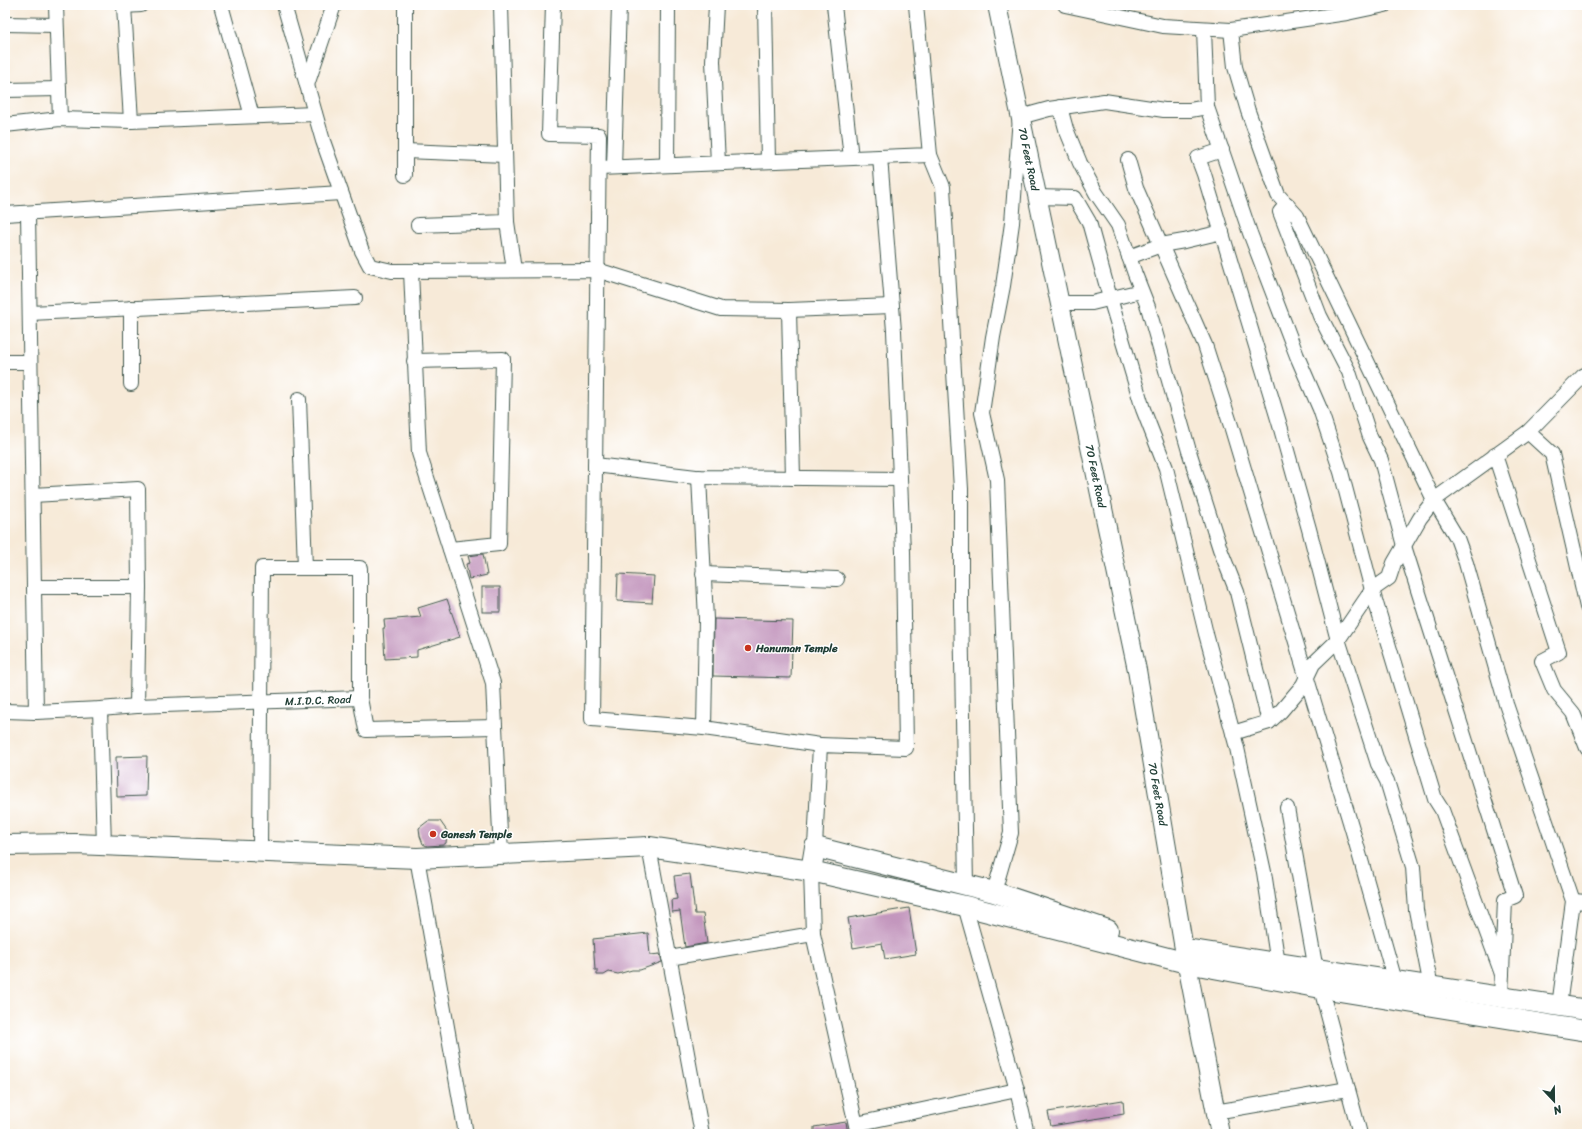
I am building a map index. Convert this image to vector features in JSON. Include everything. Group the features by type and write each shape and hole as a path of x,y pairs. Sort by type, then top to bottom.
{"main road":[{"path":"5,845 104,846 417,858 649,847 811,871 1185,956 1319,979 1587,1031"},
{"path":"811,871 815,848 994,892 1185,956 1278,964 1319,979 1395,981 1587,1010"}],"street":[{"path":"56,5 60,119"},
{"path":"131,121 124,6 141,5"},
{"path":"221,5 252,116"},
{"path":"284,5 315,114 341,193 362,251 370,266 392,271 597,270 721,309 789,310 892,306"},
{"path":"307,85 334,5"},
{"path":"405,5 405,175"},
{"path":"501,5 507,222 514,270"},
{"path":"553,5 550,134 599,135 592,719 704,728 820,746 906,748 903,552 900,479 892,306 880,157"},
{"path":"614,167 619,5"},
{"path":"667,165 668,5"},
{"path":"716,5 713,61 718,163"},
{"path":"765,5 768,161"},
{"path":"834,5 851,158"},
{"path":"916,5 930,155 943,187 960,482 966,885"},
{"name":"70 Feet Road","path":"997,5 1137,670 1185,956 1220,1134"},
{"path":"1065,5 1163,26 1231,30 1346,9 1385,5"},
{"path":"5,24 56,25"},
{"path":"1204,29 1207,107 1250,233 1297,356 1320,408 1341,472 1372,590 1435,799 1442,810 1502,974"},
{"path":"1231,30 1235,67 1248,110 1278,195 1297,216 1434,500 1457,538 1466,563 1506,704 1573,901 1559,1006"},
{"path":"5,90 59,89"},
{"path":"994,892 1012,833 997,480 982,413 1012,224 1020,117 1104,100 1164,110 1190,110 1207,107"},
{"path":"1060,108 1066,129 1080,163 1096,192 1118,225 1148,307 1217,541 1236,592 1269,722"},
{"path":"5,125 60,119 131,121 315,114"},
{"path":"1222,150 1198,158 1222,232 1283,436 1338,640 1378,764 1387,781 1413,867 1416,910 1431,987"},
{"path":"405,151 505,155"},
{"path":"599,168 930,155"},
{"path":"1128,160 1136,188 1205,345 1232,428 1355,840 1395,981"},
{"path":"5,214 341,193"},
{"path":"1037,197 1075,198 1089,222 1143,409 1166,468 1206,634 1233,733 1264,872 1278,964"},
{"path":"1286,204 1280,212 1320,316 1349,372 1370,437 1381,460 1404,546 1515,896 1505,900 1501,997"},
{"path":"28,213 36,712"},
{"path":"418,225 507,222"},
{"path":"1129,257 1161,245 1184,242 1222,232"},
{"path":"411,271 418,453 493,682 501,854"},
{"path":"1060,303 1092,303 1141,291"},
{"path":"30,313 355,298"},
{"path":"131,384 132,308"},
{"path":"789,310 793,478"},
{"path":"414,361 503,359 499,544 450,549"},
{"path":"5,362 30,362"},
{"path":"1233,733 1269,722 1281,711 1303,685 1313,664 1338,640 1372,590 1389,578 1394,563 1420,518 1434,500 1528,432 1583,376 1587,374"},
{"path":"299,399 304,568"},
{"path":"1528,432 1552,454 1587,607"},
{"path":"1495,456 1559,652 1542,661 1554,690 1573,712 1587,748"},
{"path":"595,465 699,477 900,479"},
{"path":"699,477 706,619 704,728"},
{"path":"33,495 138,489 139,587 137,706"},
{"path":"260,852 262,568 360,568 360,698"},
{"path":"703,574 837,579"},
{"path":"34,587 139,587"},
{"name":"M.I.D.C. Road","path":"5,711 36,712 137,706 360,698 366,730 495,727"},
{"path":"100,709 104,846"},
{"path":"815,848 820,746"},
{"path":"1288,808 1319,979 1360,1134"},
{"path":"649,847 702,1134"},
{"path":"417,858 466,1134"},
{"path":"811,871 813,934 857,1129 1017,1090"},
{"path":"1573,901 1587,902"},
{"path":"965,906 1017,1090 1027,1134"},
{"path":"669,958 813,934"},
{"path":"1215,1112 1348,1089"}],"building":[{"path":"483,554 487,575 469,579 466,564 470,563 468,556"},
{"path":"618,574 654,576 652,603 617,601"},
{"path":"482,587 500,587 500,612 482,612"},
{"path":"447,599 460,637 417,650 417,657 385,659 383,628 385,628 384,620 421,617 418,608"},
{"name":"Hanuman Temple","path":"714,619 793,621 791,678 713,676"},
{"path":"147,756 146,796 117,797 116,757"},
{"name":"Ganesh Temple","path":"428,821 440,821 447,831 446,843 443,845 427,846 423,844 419,828"},
{"path":"690,874 695,914 703,914 707,943 685,947 680,911 672,912 671,900 677,899 674,876"},
{"path":"909,908 916,954 885,959 882,943 853,948 848,918"},
{"path":"648,933 650,955 660,954 662,962 640,970 632,970 618,974 609,972 604,975 597,975 597,970 595,970 593,939"},
{"path":"1123,1100 1124,1114 1051,1126 1048,1112"},
{"path":"846,1122 848,1134 814,1134 814,1127"}],"place":[{"name":"Hanuman Temple","path":"748,648"},
{"name":"Ganesh Temple","path":"433,834"}]}
